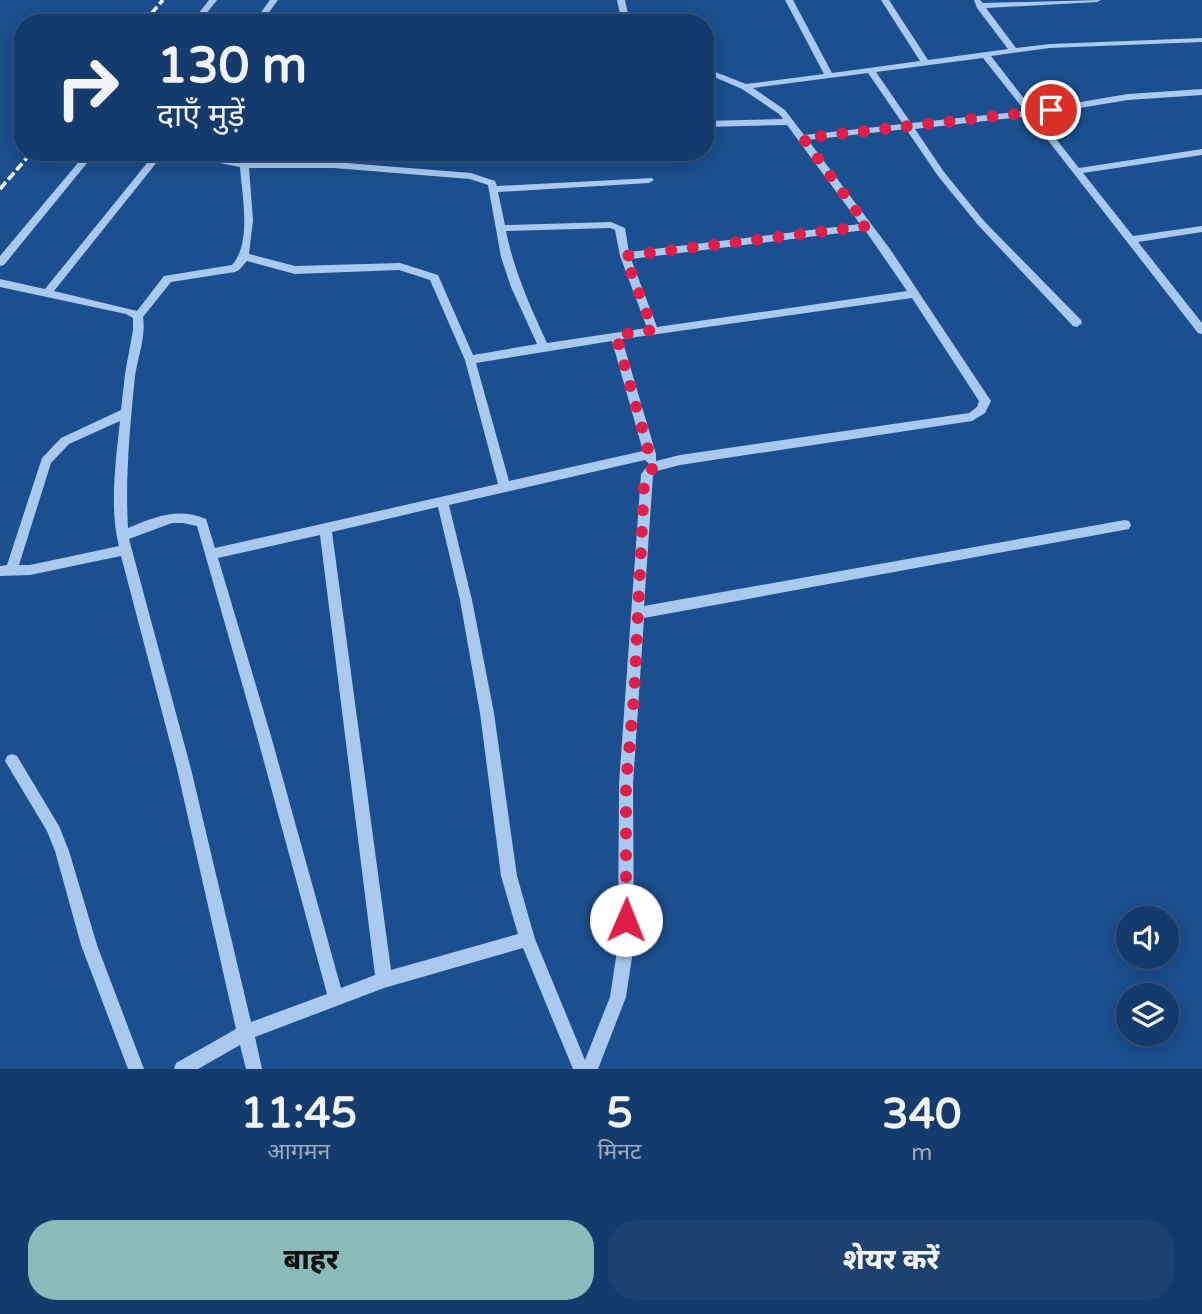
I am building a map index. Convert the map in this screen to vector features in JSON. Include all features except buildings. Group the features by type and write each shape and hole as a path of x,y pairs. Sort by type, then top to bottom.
{"street":[{"path":"202,14 214,0"},
{"path":"789,0 829,76"},
{"path":"885,0 926,64"},
{"path":"978,3 1097,0"},
{"path":"978,3 1014,51"},
{"path":"745,87 1079,44 1202,40"},
{"path":"986,56 1202,330"},
{"path":"871,71 981,223 1077,323"},
{"path":"212,554 505,488 651,461 680,460 972,417 981,410 985,401 915,294 803,138 766,99 714,74"},
{"path":"803,138 1031,113 1138,96 1202,92"},
{"path":"714,124 790,122"},
{"path":"1076,171 1198,152 1202,164"},
{"path":"0,263 85,161"},
{"path":"47,293 154,161"},
{"path":"236,161 244,165 334,165 471,176 492,183 506,257 516,287 544,347"},
{"path":"138,316 168,279 234,268 246,257 248,211 244,165"},
{"path":"495,189 649,180"},
{"path":"502,228 611,225 620,228 625,256 653,330"},
{"path":"625,256 867,226"},
{"path":"1131,240 1202,229"},
{"path":"246,257 295,270 386,264 434,278 470,360 505,488"},
{"path":"0,283 130,311 138,316 140,324 133,349 126,413 120,509 124,543 184,769 254,1069"},
{"path":"470,360 616,335 915,294"},
{"path":"590,1069 618,998 626,944 626,784 644,484 651,461 616,335"},
{"path":"6,572 46,461 65,442 126,413"},
{"path":"443,503 466,600 487,713 509,876 527,939 581,1069"},
{"path":"6,572 124,543 166,519 185,516 202,523 336,999"},
{"path":"638,613 1125,525"},
{"path":"325,528 384,980"},
{"path":"12,761 52,826 62,851 89,945 136,1069"},
{"path":"182,1069 245,1033 384,980 527,939"}],"railway":[{"path":"151,14 163,0"},
{"path":"0,189 24,161"}],"route":[{"path":"626,920 626,784 634,697 644,484 653,467 616,335 653,330 625,256 867,226 803,138 1051,110"}]}
